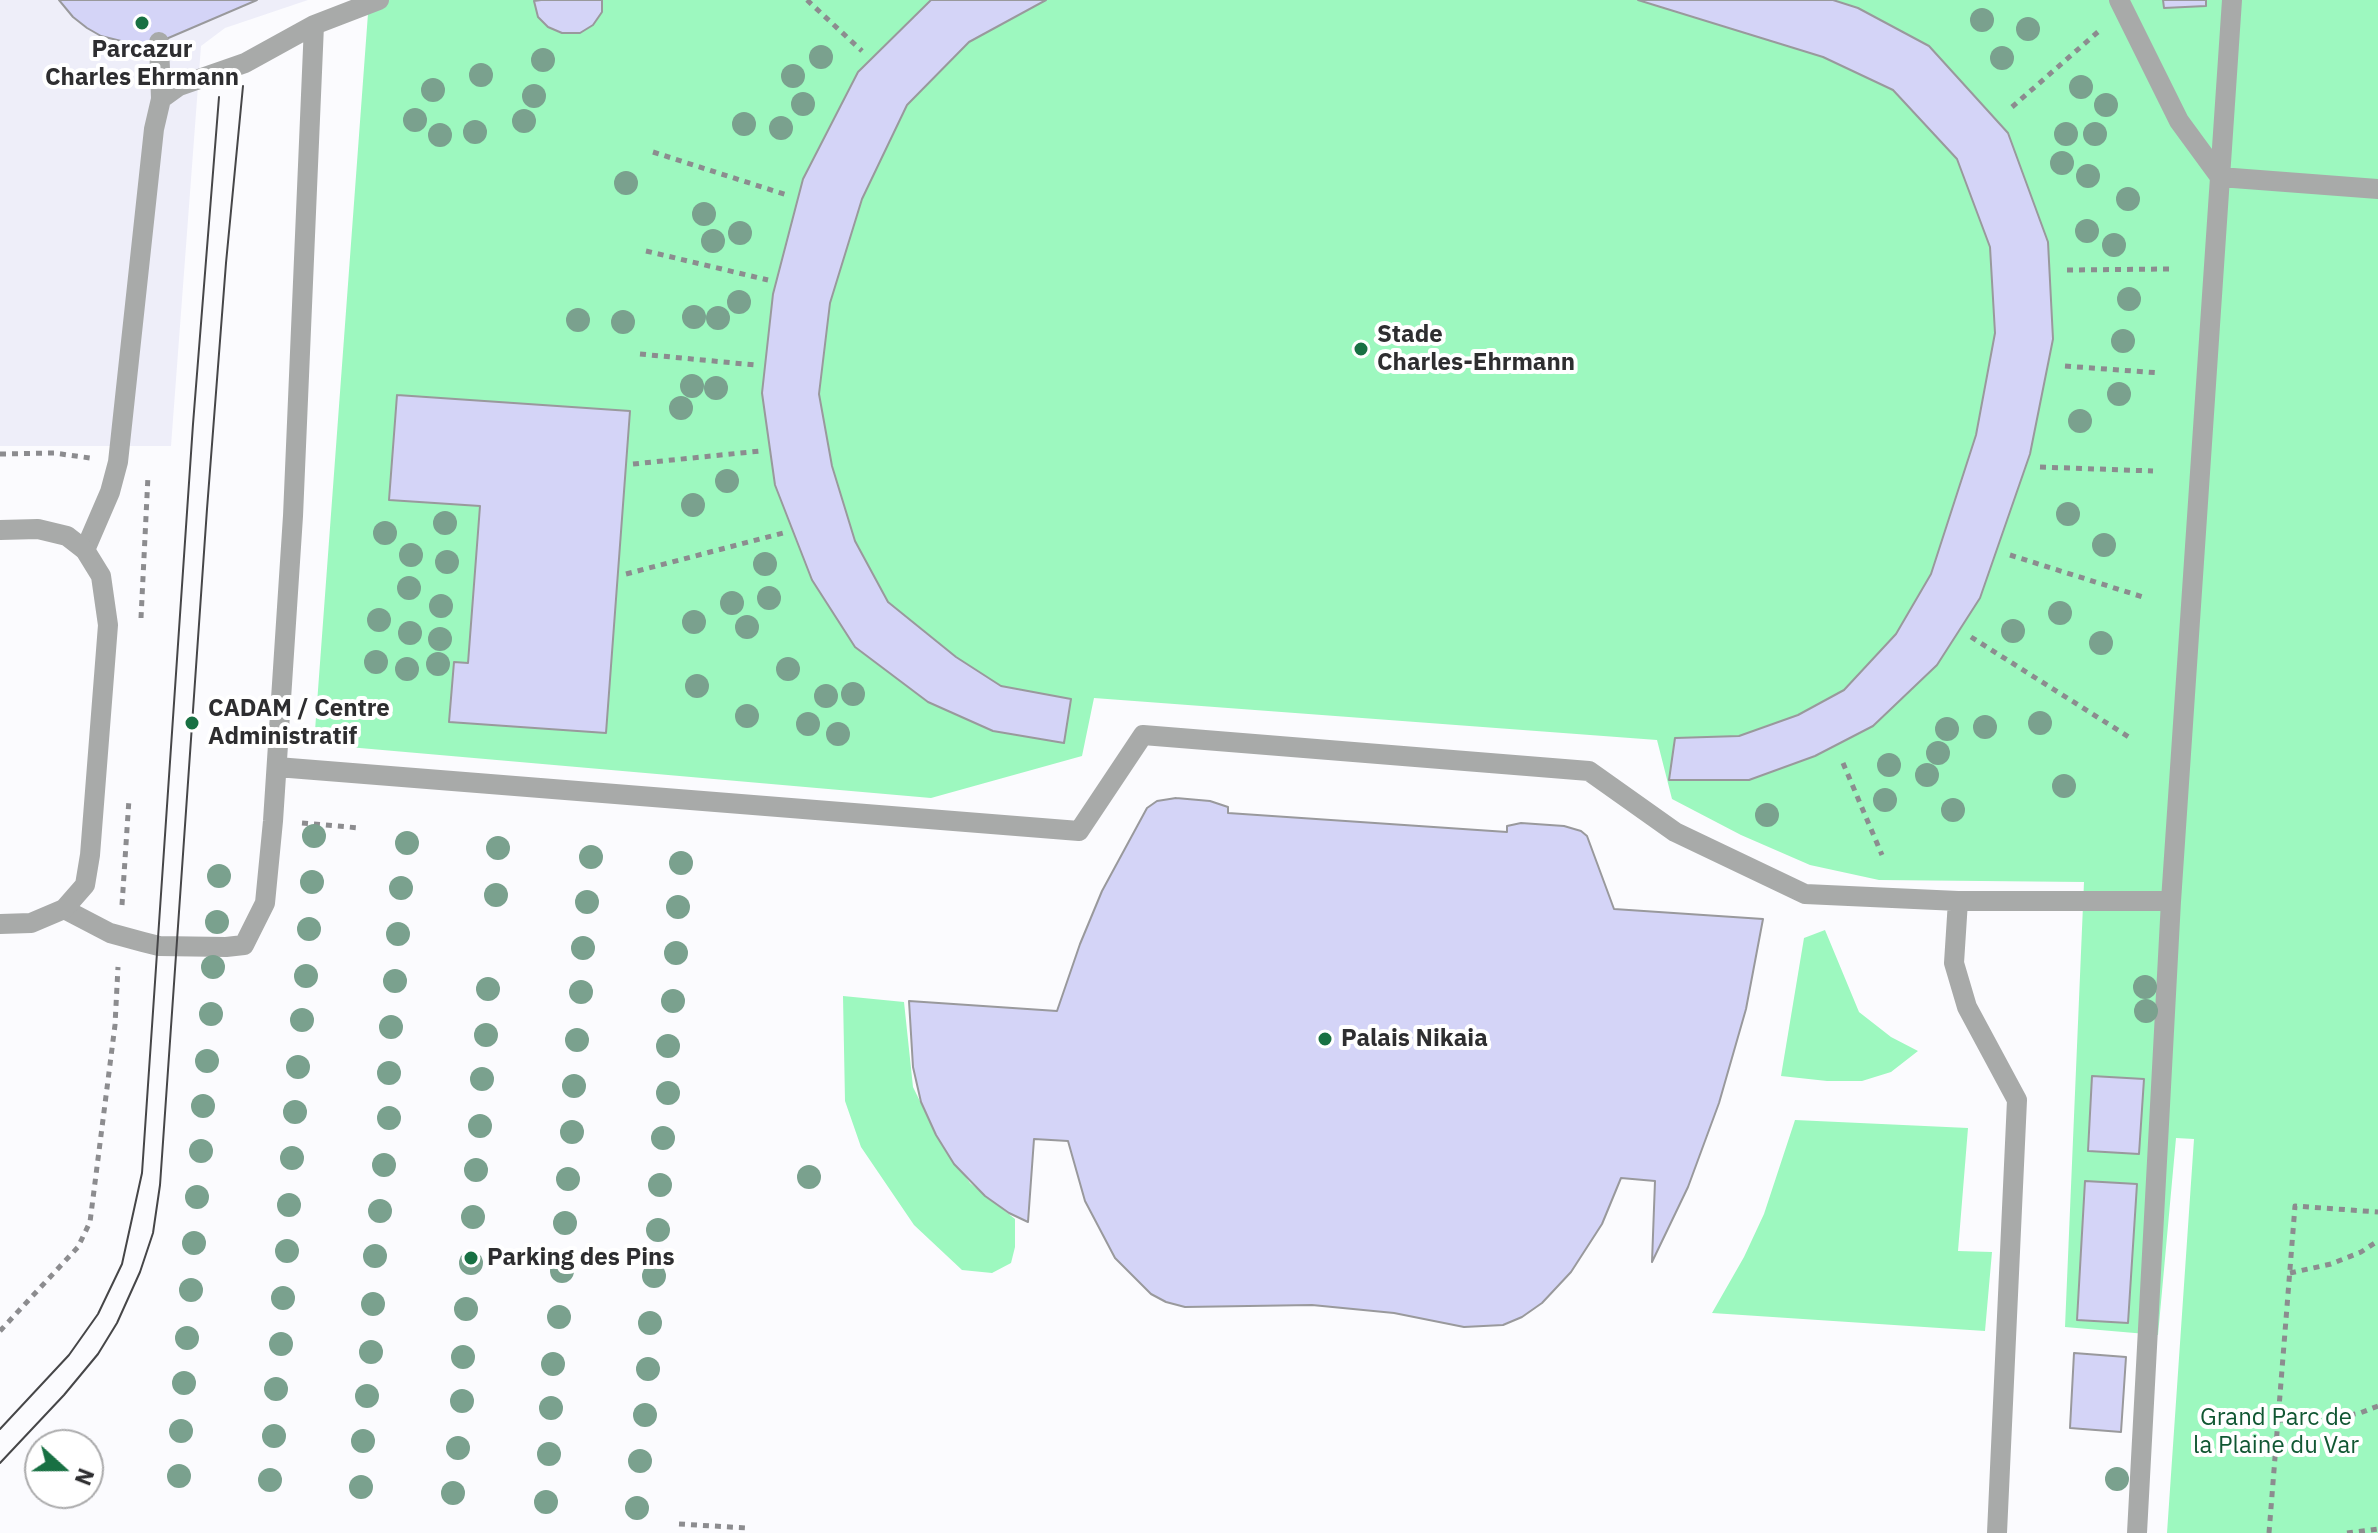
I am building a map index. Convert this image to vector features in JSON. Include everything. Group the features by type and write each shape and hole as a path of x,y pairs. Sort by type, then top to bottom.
{"street":[{"path":"161,99 179,86 245,63 314,25 379,0"},
{"path":"2137,1533 2171,901 2232,0"},
{"path":"2122,5 2179,121 2220,177 2378,189"},
{"path":"64,909 120,936 159,946 226,947 244,945 265,903 293,516 314,25"},
{"path":"85,550 110,492 118,462 154,129 161,99 159,42"},
{"path":"0,530 38,529 67,536 85,550 101,576 108,625 85,885 64,909 31,923 0,924"},
{"path":"277,767 1079,831 1143,735 1589,771 1675,832 1805,894 1958,901 2171,901"},
{"path":"1958,901 1954,963 1967,1007 2017,1100 1997,1533"}],"path":[{"path":"807,0 862,51"},
{"path":"2012,107 2122,5"},
{"path":"653,152 790,196"},
{"path":"646,251 768,280"},
{"path":"2067,270 2169,269"},
{"path":"640,354 755,365"},
{"path":"2065,366 2160,373"},
{"path":"633,464 760,451"},
{"path":"0,454 54,453 118,462"},
{"path":"2040,467 2153,471"},
{"path":"626,574 783,533"},
{"path":"2010,555 2143,597"},
{"path":"1971,637 2132,739"},
{"path":"1843,763 1882,855"},
{"path":"273,821 360,828"},
{"path":"0,1331 78,1247 90,1222 115,1025 120,936"},
{"path":"2269,1533 2295,1206 2378,1212"},
{"path":"2290,1273 2331,1264 2361,1252 2378,1241"},
{"path":"2278,1420 2322,1420 2360,1413 2378,1406"},
{"path":"679,1524 747,1528"},
{"path":"2347,1533 2378,1529"}],"shaded area":[{"path":"0,0 308,0 225,28 201,46 171,446 0,446"}],"green space":[{"name":"Stade Charles-Ehrmann","path":"369,0 2378,0 2378,1533 2167,1533 2194,1139 2176,1138 2158,1335 2065,1327 2084,882 1879,880 1810,865 1741,835 1672,799 1657,740 1094,698 1082,756 931,798 314,744"},
{"path":"1825,930 1859,1012 1891,1037 1918,1051 1891,1072 1862,1081 1781,1076 1804,938"},
{"path":"843,996 904,1002 913,1087 937,1136 970,1183 1015,1219 1015,1247 1011,1263 992,1273 962,1270 914,1225 861,1147 845,1101"},
{"path":"1795,1120 1968,1128 1958,1251 1992,1252 1985,1331 1712,1313 1764,1214"}],"building":[{"name":"Parcazur Charles Ehrmann","path":"59,0 257,0 159,42 133,44 101,36 87,28"},
{"path":"602,0 602,12 593,25 580,33 562,33 548,27 538,17 534,1"},
{"path":"931,0 1046,0 969,42 907,105 862,199 830,303 819,394 832,466 855,541 888,602 956,657 1001,686 1071,699 1064,743 993,731 928,702 855,647 812,580 775,485 762,393 773,294 803,179 858,72"},
{"path":"1638,0 1833,0 1858,8 1929,46 2008,133 2048,242 2053,339 2030,454 1980,598 1937,665 1873,726 1815,756 1749,780 1669,780 1675,738 1739,736 1798,715 1844,690 1896,634 1931,574 1976,435 1995,333 1990,247 1957,159 1893,90 1823,57"},
{"path":"2163,0 2206,0 2206,6 2164,8"},
{"path":"397,395 630,411 606,733 449,722 454,662 468,663 480,506 389,500"},
{"name":"Palais Nikaia","path":"1176,798 1210,801 1228,807 1228,813 1507,832 1507,826 1521,823 1564,826 1587,836 1614,909 1763,919 1746,1009 1719,1103 1688,1187 1652,1262 1655,1181 1621,1178 1602,1224 1571,1272 1542,1303 1503,1325 1464,1327 1394,1313 1312,1305 1185,1307 1151,1294 1115,1258 1085,1201 1068,1141 1034,1139 1028,1222 985,1196 954,1164 921,1102 913,1067 909,1001 1057,1011 1102,891 1147,808 1157,801"},
{"path":"2092,1076 2144,1079 2139,1154 2088,1151"},
{"path":"2085,1181 2137,1184 2128,1323 2077,1320"},
{"path":"2074,1353 2126,1357 2121,1432 2070,1428"}],"tram line":[{"path":"0,1463 98,1354 117,1323 140,1272 153,1233 160,1185 207,509 243,86"},
{"path":"0,1429 69,1355 98,1314 122,1264 142,1173 193,424 219,97"}],"place":[{"name":"Parcazur Charles Ehrmann","path":"142,23"},
{"name":"Stade Charles-Ehrmann","path":"1361,349"},
{"name":"CADAM / Centre Administratif","path":"192,723"},
{"name":"Palais Nikaia","path":"1325,1039"},
{"name":"Parking des Pins","path":"471,1258"}],"park label":[{"name":"Grand Parc de la Plaine du Var","path":"2276,1432"}]}
